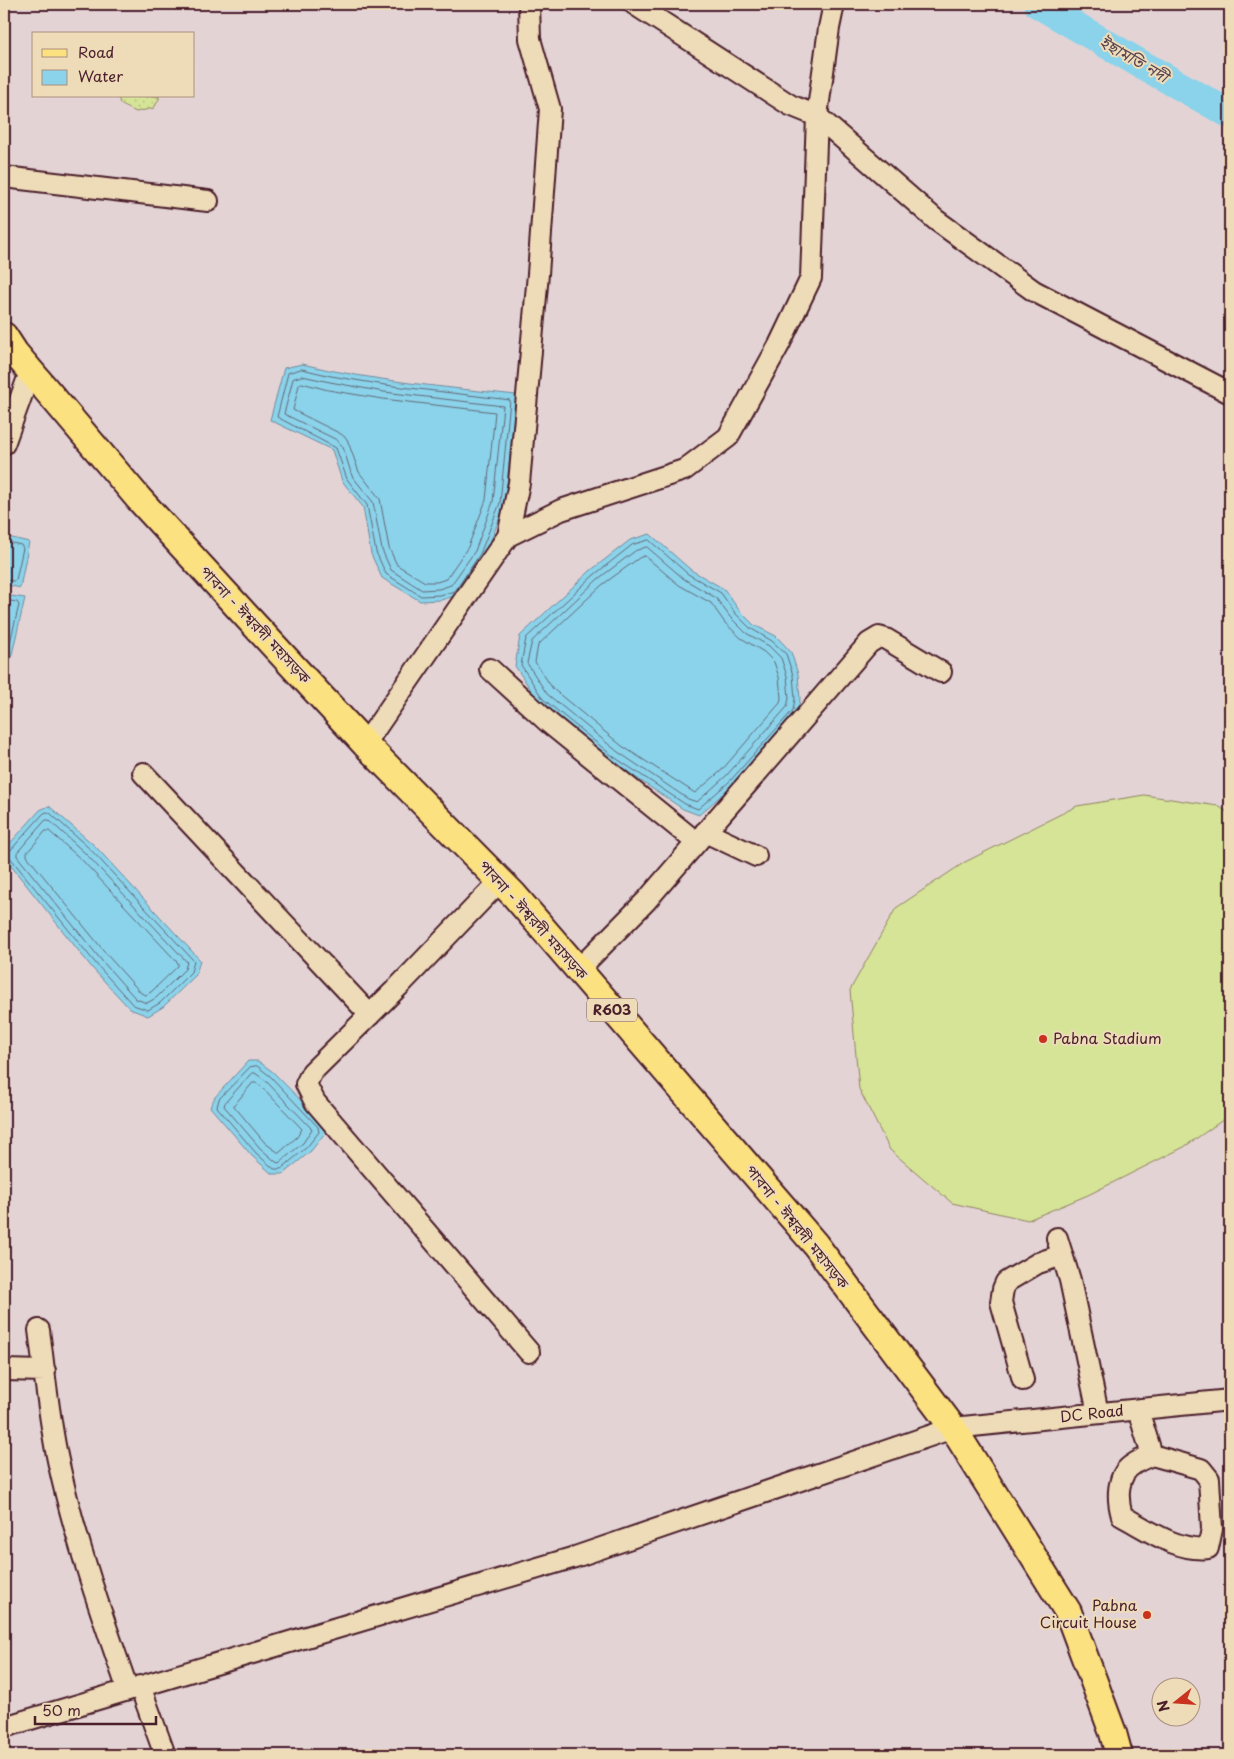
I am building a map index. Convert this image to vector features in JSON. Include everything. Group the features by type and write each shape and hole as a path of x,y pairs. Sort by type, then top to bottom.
{"main road":[{"name":"পাবনা - ঈশ্বরদী মহাসড়ক","path":"4,336 14,354 139,499 365,744 500,881 815,1244 953,1428 1068,1612 1113,1733 1119,1755"}],"street":[{"path":"365,744 508,536 519,483 538,274 550,109 530,38 529,4"},
{"path":"634,4 790,105 817,116 936,220 1034,291 1230,393"},
{"path":"508,536 561,510 684,470 728,437 779,344 811,278 817,116 834,4"},
{"path":"4,178 208,201"},
{"path":"4,444 30,372"},
{"path":"578,970 646,901 869,644 879,638 886,639 941,672"},
{"path":"490,669 549,723 700,837 756,856"},
{"path":"143,773 370,1015"},
{"path":"500,881 312,1072 306,1084 315,1102 529,1352"},
{"path":"1023,1380 1001,1302 1003,1290 1006,1282 1038,1263 1059,1246 1070,1280 1098,1414"},
{"path":"39,1330 50,1417 59,1464 79,1545 134,1688 165,1755"},
{"path":"4,1370 45,1371"},
{"name":"DC Road","path":"4,1727 575,1557 953,1428 1230,1400"},
{"path":"1138,1410 1152,1455"},
{"path":"1152,1455 1201,1469 1209,1479 1212,1529 1208,1548 1196,1550 1165,1539 1122,1516 1118,1490 1124,1473 1132,1464 1152,1455"}],"shaded area":[{"path":"4,4 1230,4 1230,1755 4,1755"}],"green space":[{"path":"118,98 159,98 154,108 136,112 120,104"},
{"name":"Pabna Stadium","path":"1144,795 1218,806 1230,814 1230,1115 1184,1147 1088,1195 1028,1220 952,1203 890,1150 859,1089 850,990 896,908 965,862 1077,806"}],"water":[{"path":"302,364 382,379 516,395 505,504 485,556 458,595 441,600 420,601 382,578 371,554 363,507 342,481 332,450 270,420 284,368"},
{"path":"650,534 691,570 724,589 739,610 754,625 776,636 791,652 798,674 800,699 798,712 734,784 699,815 683,809 611,761 539,702 515,666 520,636 590,571 630,540"},
{"path":"4,536 29,542 20,588 4,584"},
{"path":"4,595 25,598 10,663 4,662"},
{"path":"49,806 95,846 200,960 196,975 163,1007 148,1016 130,1009 93,969 4,857 4,850 40,810"},
{"path":"248,1061 258,1061 273,1072 323,1123 325,1133 311,1151 283,1174 272,1174 252,1156 210,1107 215,1097"}],"waterway":[{"name":"ইছামতি নদী","path":"1038,4 1230,114"}],"place":[{"name":"Pabna Stadium","path":"1043,1039"},
{"name":"Pabna Circuit House","path":"1147,1615"}]}
